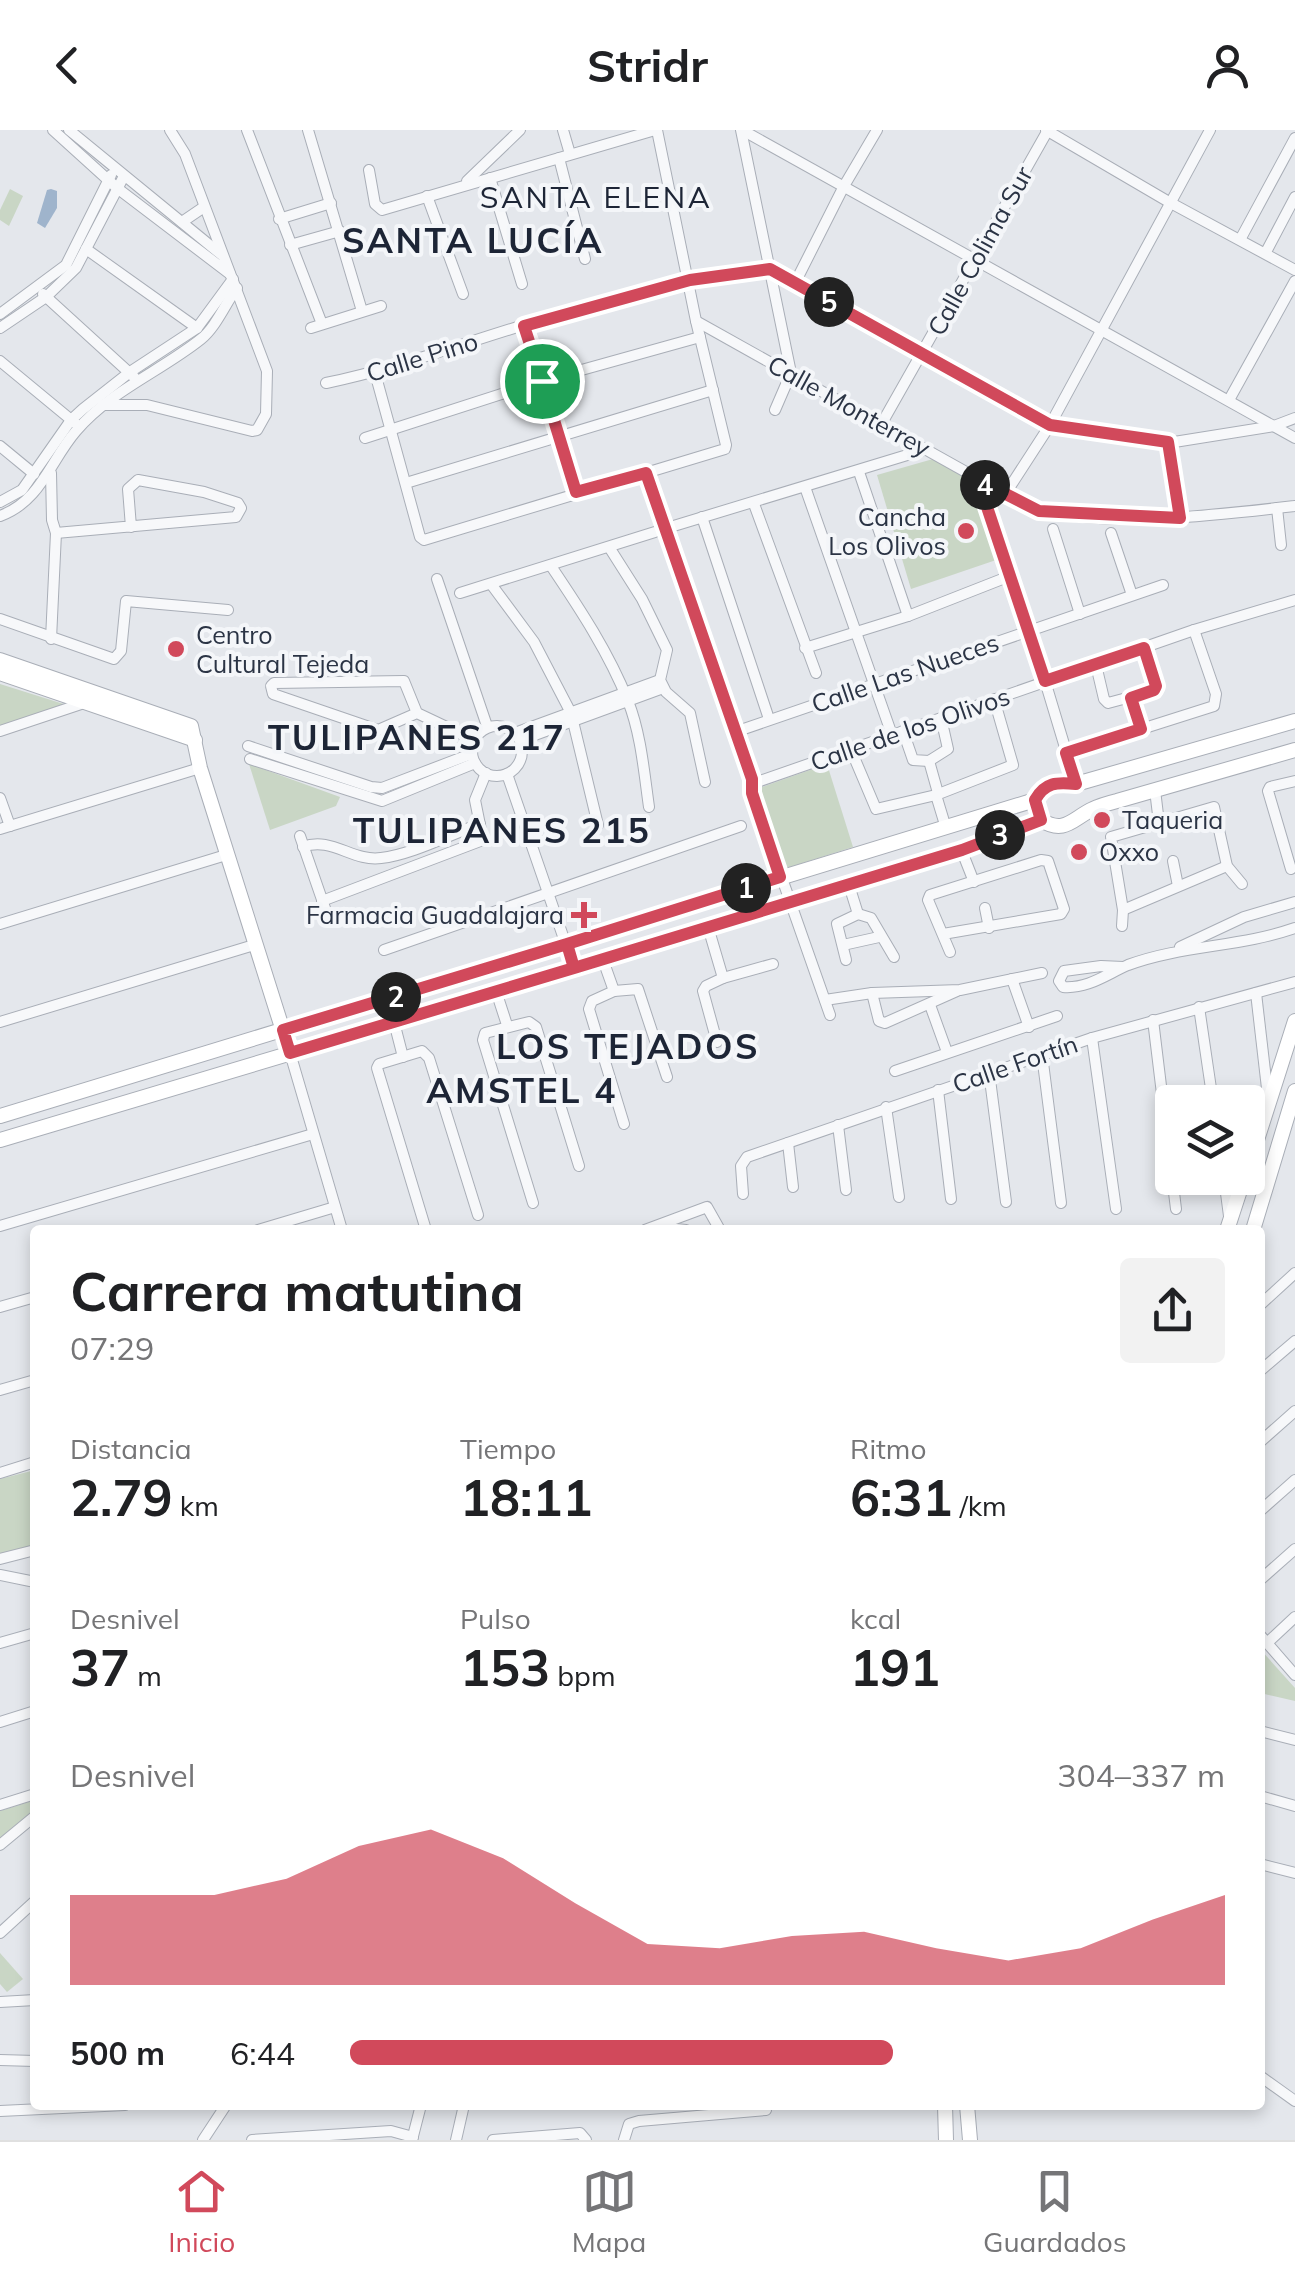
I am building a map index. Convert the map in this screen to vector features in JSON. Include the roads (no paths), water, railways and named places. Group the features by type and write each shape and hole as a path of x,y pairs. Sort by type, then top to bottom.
{"main road":[{"path":"0,660 193,733 226,855 290,1053"},
{"path":"0,673 92,697"},
{"path":"0,1116 1035,800 1051,784 1076,784 1295,721"},
{"path":"0,1140 962,850 1041,820 1058,827 1072,824 1089,810 1295,750"},
{"path":"1035,800 1041,820"},
{"path":"808,868 816,893"},
{"path":"1265,1114 1295,1021"},
{"path":"1254,1225 1295,1090"},
{"path":"1265,1150 1275,1153"},
{"path":"1229,1225 1239,1195"},
{"path":"945,2110 946,2140"},
{"path":"968,2110 970,2140"}],"street":[{"path":"53,130 69,133 234,281"},
{"path":"104,405 147,405 257,430 266,414 267,371 186,154 170,130"},
{"path":"247,130 316,326 381,306"},
{"path":"308,130 362,311"},
{"path":"464,184 520,130"},
{"path":"563,130 586,259"},
{"path":"369,170 375,204 388,209 656,130 726,448 422,540 375,373"},
{"path":"742,130 1295,438"},
{"path":"742,130 790,373 775,410"},
{"path":"795,283 877,130"},
{"path":"1047,130 1295,270"},
{"name":"Calle Colima Sur","path":"882,423 1047,130"},
{"path":"1004,496 1050,425 1210,130"},
{"path":"1240,238 1295,138"},
{"path":"116,178 224,256"},
{"path":"0,328 46,297 76,268 116,178"},
{"path":"0,314 73,256 116,178"},
{"path":"490,178 522,284"},
{"path":"427,196 463,294"},
{"path":"1266,252 1295,197"},
{"path":"280,219 332,204"},
{"path":"182,222 204,207"},
{"path":"290,244 340,231"},
{"path":"86,249 197,328"},
{"path":"770,269 1050,425 1168,442 1274,426 1295,418"},
{"name":"Calle Pino","path":"326,383 375,373 690,280 770,269"},
{"path":"0,502 22,490 75,424 197,328 234,281"},
{"path":"0,516 19,507 51,472 75,424 104,405 134,376 201,339 234,281"},
{"path":"1229,400 1295,281"},
{"path":"36,288 134,376"},
{"name":"Calle Monterrey","path":"696,321 882,423 1004,496 1039,511 1180,518 1295,506"},
{"path":"524,326 576,492"},
{"path":"365,438 542,381 700,337"},
{"path":"0,361 75,424"},
{"path":"406,483 713,390"},
{"path":"1168,442 1180,518"},
{"path":"0,446 34,474"},
{"path":"460,593 927,449"},
{"path":"51,472 56,533 51,640"},
{"path":"859,472 908,616"},
{"path":"646,473 661,530 752,779 752,793 830,1016"},
{"path":"56,533 131,527 236,518 241,508 204,492 138,480 128,489 131,527"},
{"path":"978,480 1076,784"},
{"path":"805,487 874,683 915,761 929,761 944,754 948,747 942,718"},
{"path":"754,504 816,673"},
{"path":"1277,508 1281,545"},
{"path":"702,518 770,719"},
{"path":"1053,528 1080,614"},
{"path":"1111,533 1132,595"},
{"path":"609,547 667,650 662,684"},
{"path":"552,566 592,628 626,697 640,744 649,807"},
{"path":"805,648 908,616 1010,576"},
{"path":"437,579 487,726"},
{"path":"492,584 534,642 572,717 598,826"},
{"name":"Calle Las Nueces","path":"735,732 1163,585"},
{"name":"Calle de los Olivos","path":"752,779 760,781 1194,630 1295,600"},
{"path":"0,619 114,659 118,657 126,601 228,610"},
{"path":"1066,753 1211,708 1216,703 1194,630"},
{"path":"1096,665 1108,704 1154,690 1144,648"},
{"path":"417,714 378,730 270,690 274,683 404,681 417,714 474,740"},
{"path":"518,736 662,684"},
{"path":"662,684 690,713 705,782"},
{"path":"0,731 92,697"},
{"path":"851,750 876,809 937,794 1013,765 994,698"},
{"path":"1131,698 1141,729"},
{"path":"487,726 504,726 518,736 522,758 507,774 486,773 473,758 474,740 487,726"},
{"path":"248,746 371,788 382,788 473,758"},
{"path":"250,759 382,801 473,758"},
{"path":"929,761 946,828"},
{"path":"0,798 5,827 200,768"},
{"path":"322,901 483,840 475,800 486,773"},
{"path":"507,774 574,968"},
{"path":"1291,869 1290,845 1272,814 1268,790 1270,786 1295,780"},
{"path":"1155,790 1159,822"},
{"path":"1122,926 1123,910 1109,840 1159,822 1214,807 1227,866 1242,884"},
{"path":"327,914 302,841 318,842 364,857 384,858 480,824"},
{"path":"384,950 741,826"},
{"path":"962,850 974,882"},
{"path":"0,908 2,923 226,855"},
{"path":"943,934 1064,912 1046,860 929,897 943,934 950,952"},
{"path":"1173,861 1178,886"},
{"path":"1123,910 1227,866"},
{"path":"848,882 862,914 876,925 894,957"},
{"path":"1173,952 1244,917 1295,902"},
{"path":"985,908 990,928"},
{"path":"846,960 838,924 862,914"},
{"path":"708,928 722,978"},
{"path":"1124,967 1075,968 1064,971 1059,981 1063,987 1072,988 1173,952 1295,928"},
{"path":"843,945 879,936"},
{"path":"1,1018 254,945"},
{"path":"602,960 614,991"},
{"path":"717,1042 704,992 706,986 773,964"},
{"path":"825,1000 872,993 960,990 1042,972"},
{"path":"1012,979 1029,1027"},
{"name":"Calle Fortín","path":"743,1194 742,1162 747,1157 1092,1038 1295,982"},
{"path":"624,1124 589,1009 592,1001 614,991 634,988 641,993 667,1077"},
{"path":"872,993 876,1013 885,1023 960,990"},
{"path":"496,991 507,1025"},
{"path":"1256,993 1269,1102"},
{"path":"930,1005 947,1052"},
{"path":"1198,1007 1209,1085"},
{"path":"895,1071 1057,1016"},
{"path":"1153,1020 1176,1209"},
{"path":"394,1022 404,1057"},
{"path":"534,1203 483,1040 486,1033 528,1022 536,1027 579,1166"},
{"path":"1092,1038 1116,1209"},
{"path":"424,1225 377,1073 379,1064 422,1051 429,1058 478,1215"},
{"path":"290,1053 340,1225"},
{"path":"1042,1054 1061,1203"},
{"path":"989,1072 1006,1202"},
{"path":"938,1090 951,1199"},
{"path":"886,1108 899,1197"},
{"path":"838,1125 846,1190"},
{"path":"0,1226 314,1134"},
{"path":"788,1143 793,1186"},
{"path":"1226,1195 1229,1225"},
{"path":"275,1225 334,1207"},
{"path":"658,1225 707,1207 717,1225"},
{"path":"1265,1300 1295,1273"},
{"path":"0,1307 30,1298"},
{"path":"1265,1366 1295,1341"},
{"path":"0,1390 30,1381"},
{"path":"1265,1438 1295,1411"},
{"path":"0,1474 30,1464"},
{"path":"1265,1507 1295,1480"},
{"path":"1265,1576 1295,1550"},
{"path":"0,1558 30,1551"},
{"path":"0,1575 30,1581"},
{"path":"1265,1638 1295,1617"},
{"path":"0,1644 30,1635"},
{"path":"1265,1640 1295,1675"},
{"path":"0,1722 30,1713"},
{"path":"1265,1731 1295,1740"},
{"path":"0,1805 30,1796"},
{"path":"1265,1797 1295,1806"},
{"path":"0,1845 30,1820"},
{"path":"1265,1865 1295,1873"},
{"path":"0,1933 30,1906"},
{"path":"0,2002 30,1997"},
{"path":"0,2060 30,2061"},
{"path":"1265,2080 1295,2101"},
{"path":"0,2112 36,2110"},
{"path":"204,2140 223,2110"},
{"path":"252,2140 390,2131 413,2138 420,2110"},
{"path":"456,2140 463,2110"},
{"path":"624,2136 630,2124 639,2121 766,2110"},
{"path":"493,2140 580,2133 586,2140"},
{"path":"524,2136 541,2140"}],"water":[{"path":"47,190 57,191 57,208 45,228 37,223"}],"place":[{"name":"Cancha Los Olivos","path":"966,531"},
{"name":"Centro Cultural Tejeda","path":"176,649"},
{"name":"Taqueria","path":"1102,820"},
{"name":"Oxxo","path":"1079,852"},
{"name":"Farmacia Guadalajara","path":"584,915"}],"district":[{"name":"SANTA ELENA","path":"596,198"},
{"name":"SANTA LUCÍA","path":"473,241"},
{"name":"TULIPANES 217","path":"417,738"},
{"name":"TULIPANES 215","path":"502,831"},
{"name":"LOS TEJADOS","path":"628,1047"},
{"name":"AMSTEL 4","path":"522,1091"}]}
